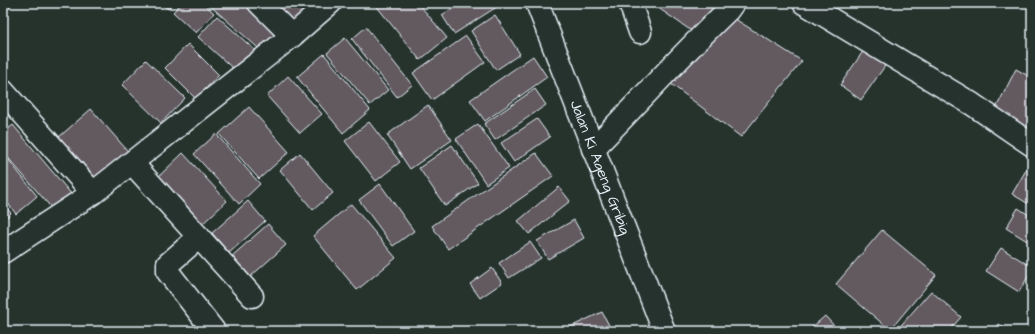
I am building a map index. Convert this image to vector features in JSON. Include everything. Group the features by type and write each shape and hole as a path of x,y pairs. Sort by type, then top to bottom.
{"street":[{"path":"259,3 292,36"},
{"path":"3,252 93,193 292,36 330,3"},
{"name":"Jalan Ki Ageng Gribig","path":"537,3 664,331"},
{"path":"630,3 640,32"},
{"path":"594,149 659,81 688,48 733,3"},
{"path":"804,3 972,104 1032,145"},
{"path":"3,91 93,193"},
{"path":"132,163 252,296"},
{"path":"199,237 168,264 168,272 214,331"}],"building":[{"path":"3,3 14,3 3,13"},
{"path":"161,3 174,3 168,9"},
{"path":"182,3 203,3 214,13 196,33 173,12"},
{"path":"207,3 246,3 282,35 265,54"},
{"path":"272,3 322,3 298,29"},
{"path":"374,3 418,3 447,38 420,60"},
{"path":"461,3 503,3 454,34 442,15"},
{"path":"651,3 725,3 696,34"},
{"path":"727,14 802,61 741,137 667,81"},
{"path":"495,15 520,54 496,70 471,31"},
{"path":"217,16 257,52 238,73 198,37"},
{"path":"366,27 412,85 397,97 352,39"},
{"path":"466,36 485,62 432,100 413,73"},
{"path":"345,38 388,90 370,105 327,53"},
{"path":"188,44 219,75 196,99 165,68"},
{"path":"866,47 887,63 861,100 840,85"},
{"path":"324,54 370,110 343,133 297,77"},
{"path":"533,56 547,77 485,121 470,100"},
{"path":"146,60 185,98 161,123 122,85"},
{"path":"1016,69 1032,78 1032,139 992,116"},
{"path":"288,76 322,114 300,133 267,96"},
{"path":"535,89 546,105 495,140 484,124"},
{"path":"428,105 452,140 410,169 387,135"},
{"path":"249,107 289,152 259,179 219,134"},
{"path":"91,109 133,157 102,185 59,137"},
{"path":"537,119 550,137 514,162 501,143"},
{"path":"369,122 400,162 376,181 345,141"},
{"path":"478,124 509,168 486,184 456,139"},
{"path":"13,125 73,196 55,212 3,152 3,133"},
{"path":"216,134 260,184 239,204 194,154"},
{"path":"452,145 478,183 445,206 419,168"},
{"path":"183,153 227,201 200,226 156,179"},
{"path":"300,153 333,193 313,210 280,170"},
{"path":"536,153 553,176 448,249 432,226"},
{"path":"4,154 37,196 16,214 3,197"},
{"path":"1032,160 1032,206 1012,194"},
{"path":"380,184 414,231 393,246 359,200"},
{"path":"559,187 570,201 529,234 518,221"},
{"path":"248,201 265,221 229,253 212,233"},
{"path":"3,204 11,213 3,221"},
{"path":"351,204 396,258 357,290 313,236"},
{"path":"1018,208 1032,217 1032,244 1006,228"},
{"path":"574,220 584,238 548,259 537,241"},
{"path":"268,224 286,245 250,277 231,257"},
{"path":"882,230 936,275 890,330 836,284"},
{"path":"530,242 541,258 509,278 499,263"},
{"path":"1001,248 1032,267 1032,270 1019,292 986,271"},
{"path":"492,268 502,283 480,298 470,284"},
{"path":"931,291 961,317 949,331 896,331"},
{"path":"602,312 612,331 562,331"},
{"path":"825,316 839,331 808,331"},
{"path":"999,324 1009,331 994,331"}]}
